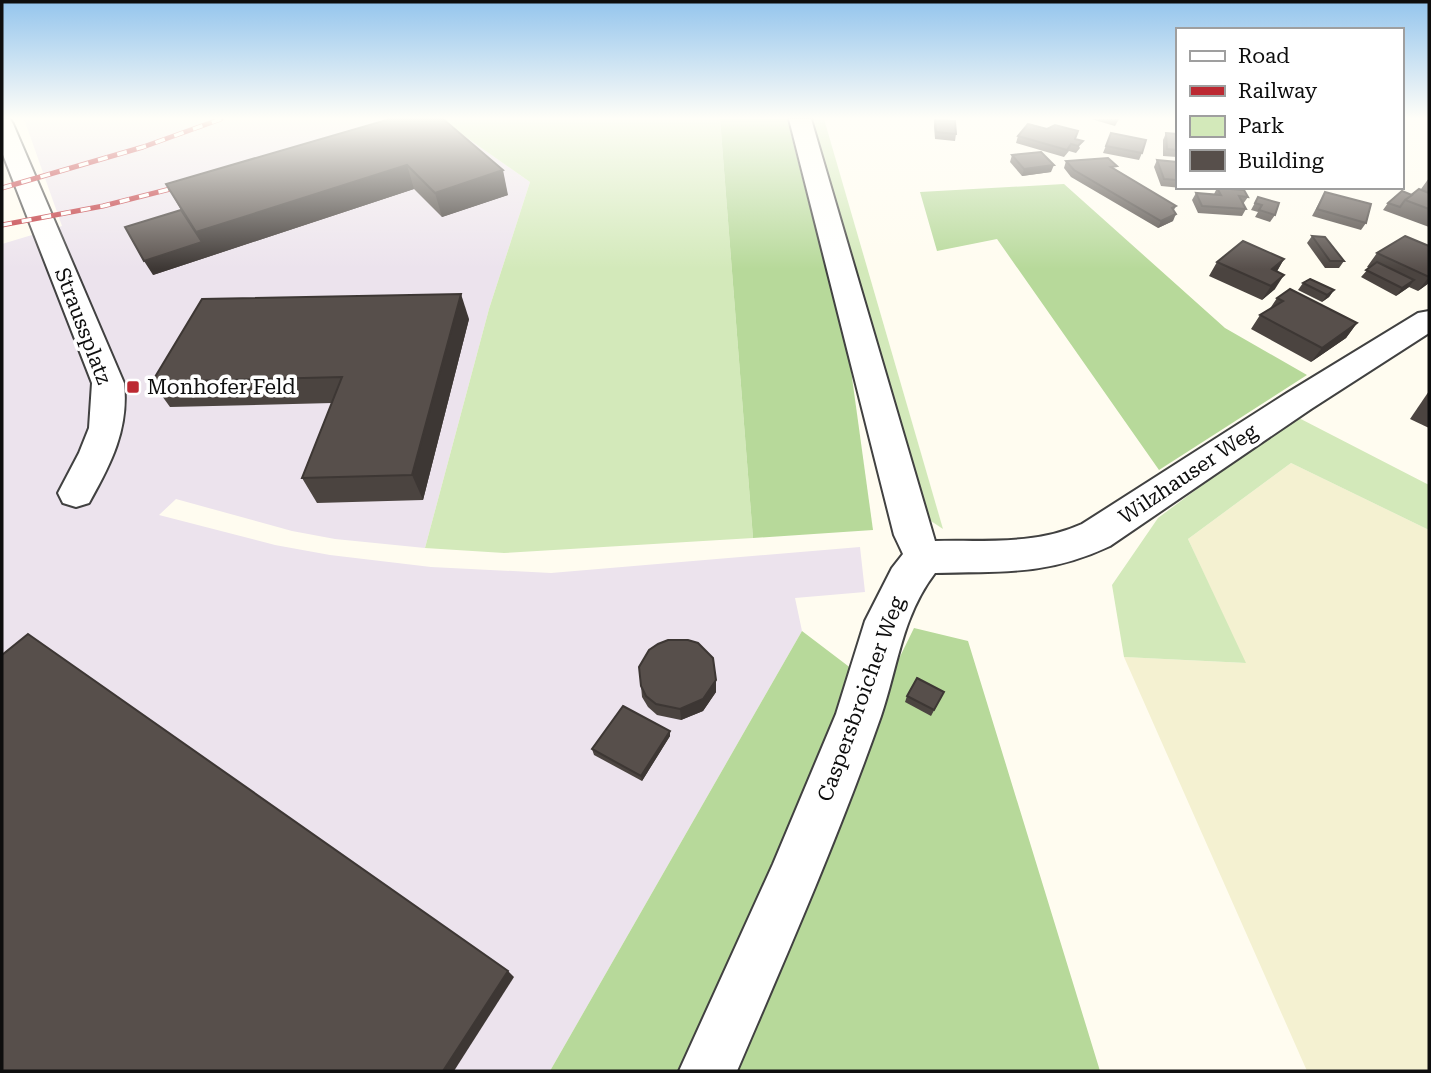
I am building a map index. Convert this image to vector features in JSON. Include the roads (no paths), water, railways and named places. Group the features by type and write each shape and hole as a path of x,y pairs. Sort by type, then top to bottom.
{"street":[{"name":"Straussplatz","path":"20,169 108,383 111,407 105,438 76,493"},
{"path":"814,169 913,535 924,557"},
{"name":"Wilzhauser Weg","path":"924,557 1035,555 1066,549 1096,535 1299,401 1429,320"},
{"name":"Caspersbroicher Weg","path":"708,1071 791,883 854,727 886,621 906,580 924,557"}],"railway":[{"path":"2,188 67,169"},
{"path":"2,225 103,206 186,185"}],"place":[{"name":"Monhofer Feld","path":"133,387"}]}
